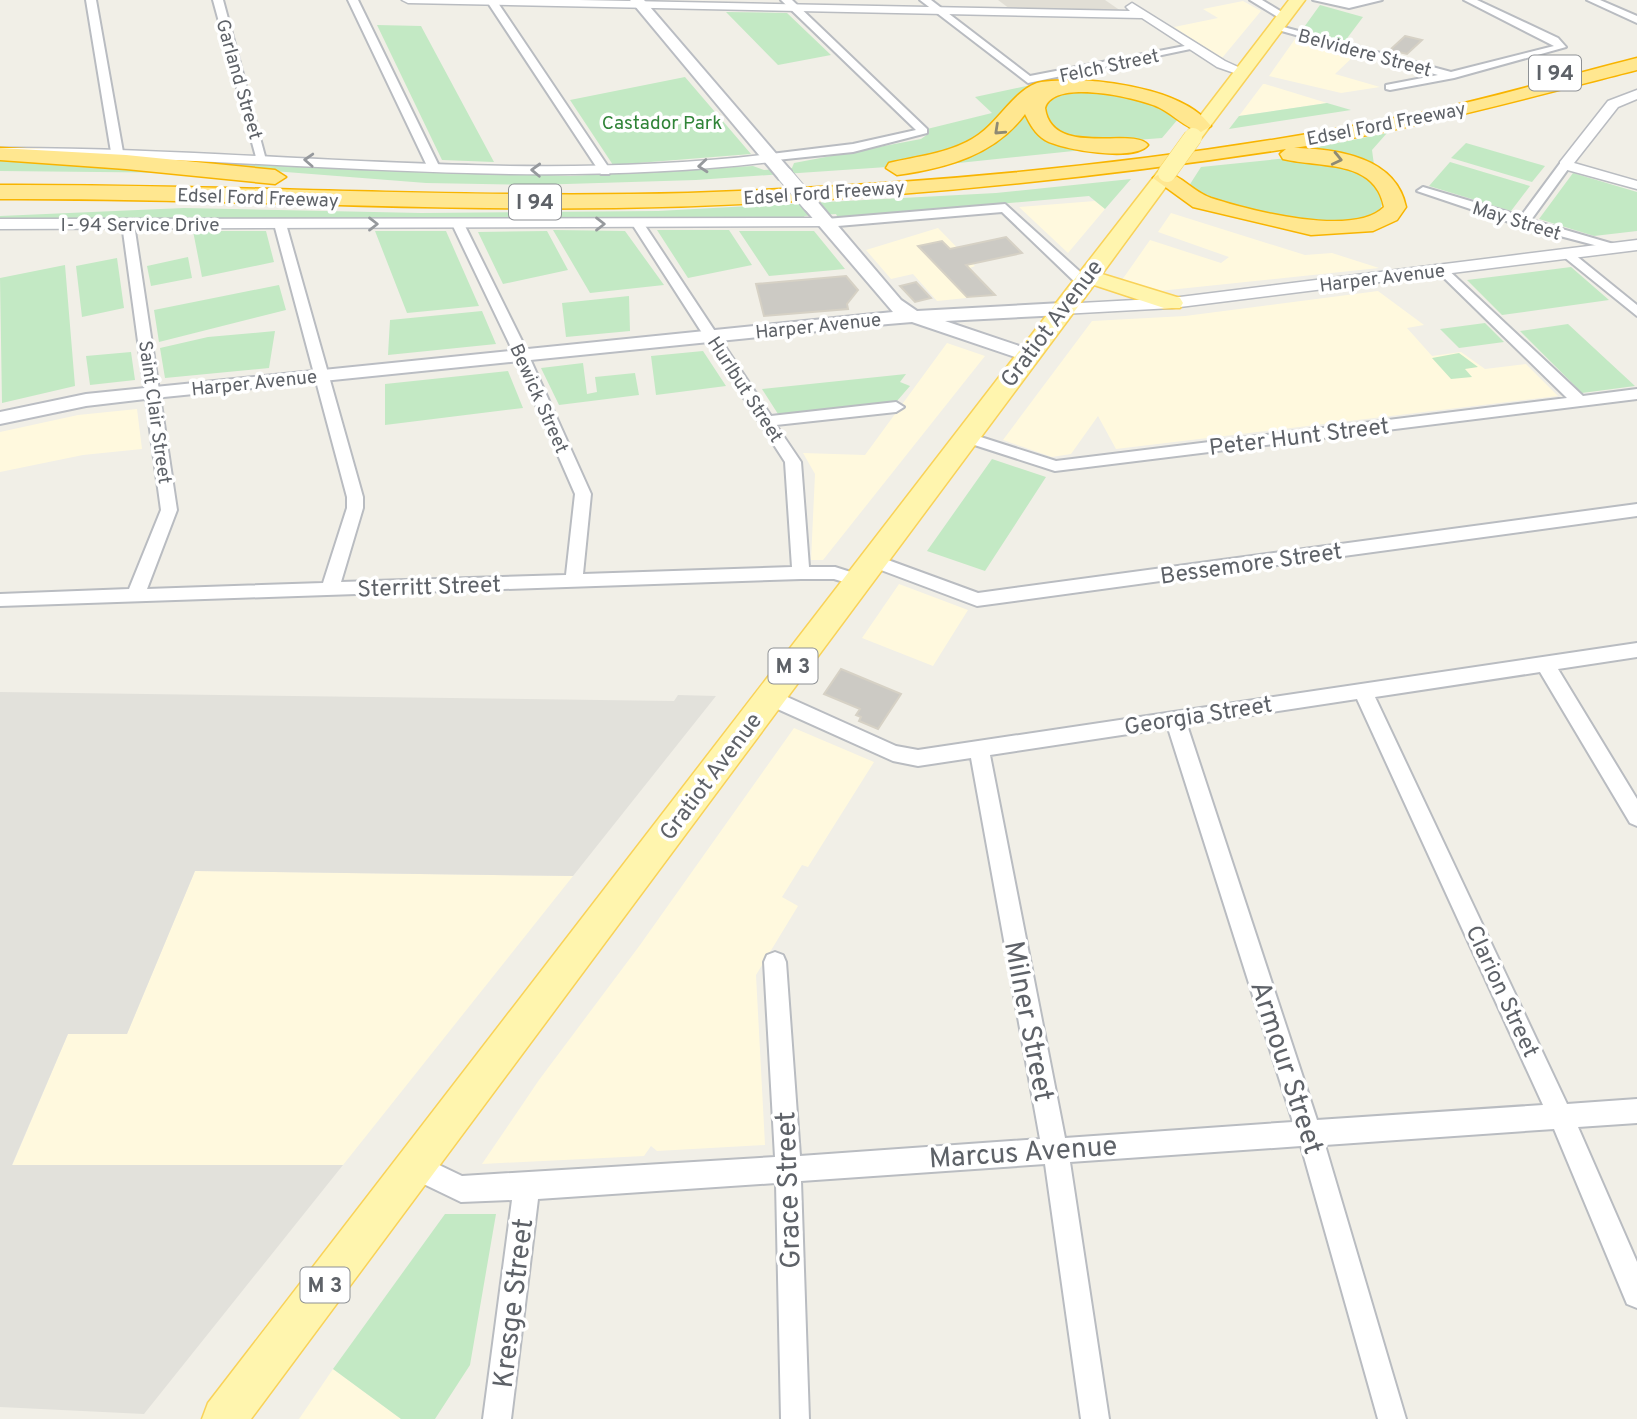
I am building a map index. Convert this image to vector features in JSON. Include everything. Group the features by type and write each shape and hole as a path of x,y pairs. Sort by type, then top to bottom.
{"highway":[{"name":"Edsel Ford Freeway","path":"0,180 587,191 760,187 1105,158 1253,136 1473,93 1637,53"},
{"name":"Edsel Ford Freeway","path":"0,192 75,191 329,200 615,201 742,198 901,188 1166,160 1451,113 1637,64"},
{"path":"760,187 814,177 903,167 951,157 986,142 1004,126 1029,95 1057,84 1111,83 1217,107"},
{"path":"1200,128 1162,102 1095,87 1054,90 1037,100 1034,110 1042,128 1052,135 1091,145 1121,146 1473,93"},
{"path":"1149,198 1264,227 1331,235 1361,233 1390,224 1404,210 1405,194 1381,151 1385,141 1409,127 1451,113"},
{"path":"0,153 203,168 373,188"},
{"path":"901,188 961,191 1014,187 1280,153 1335,158 1373,173 1393,192 1395,207 1389,215 1365,226 1311,228 1201,202 1166,175"},
{"path":"0,212 329,200"}],"main road":[{"name":"Gratiot Avenue","path":"225,1419 1297,0"},
{"path":"639,3 894,304 912,316 1027,355"},
{"path":"1085,279 1172,303"},
{"name":"Harper Avenue","path":"0,418 86,400 711,335 912,316 1062,309"}],"street":[{"path":"90,0 117,152"},
{"name":"Garland Street","path":"218,0 262,158"},
{"path":"353,0 433,166"},
{"path":"408,0 790,4 939,11 1144,15"},
{"path":"925,0 939,11"},
{"path":"1120,0 1221,64 1243,72"},
{"name":"Belvidere Street","path":"1255,0 1280,23 1454,75"},
{"path":"1318,0 1349,5 1377,0"},
{"path":"1390,87 1454,75 1548,51 1560,45 1469,0"},
{"path":"1592,0 1637,20"},
{"path":"492,1 605,171"},
{"name":"Edsel Ford Freeway","path":"0,153 117,152 605,171 771,158 853,148 921,133 921,128 790,4"},
{"name":"Felch Street","path":"939,11 1023,79 1043,79 1195,47"},
{"path":"1523,222 1613,104 1637,94"},
{"path":"1565,165 1637,185"},
{"name":"May Street","path":"1423,191 1612,248"},
{"name":"Edsel Ford Freeway","path":"280,224 826,223 1005,208 1085,279"},
{"name":"I- 94 Service Drive","path":"0,223 280,224"},
{"name":"Saint Clair Street","path":"128,223 169,510 165,526 135,596"},
{"path":"280,224 323,375 355,508 330,589"},
{"name":"Bewick Street","path":"458,224 583,494 574,581"},
{"name":"Hurlbut Street","path":"638,224 796,469 801,573"},
{"name":"Harper Avenue","path":"1062,309 1172,303 1637,245"},
{"path":"1569,254 1637,312"},
{"path":"1444,270 1579,401"},
{"name":"Peter Hunt Street","path":"965,437 1055,466 1635,396"},
{"path":"766,421 896,407"},
{"name":"Bessemore Street","path":"864,570 977,600 1637,510"},
{"name":"Sterritt Street","path":"0,600 864,570"},
{"name":"Georgia Street","path":"769,697 904,757 918,758 1637,650"},
{"path":"1545,664 1637,817"},
{"name":"Clarion Street","path":"1363,691 1560,1116 1637,1294"},
{"name":"Armour Street","path":"1175,719 1310,1132 1392,1419"},
{"name":"Milner Street","path":"979,748 1054,1149 1095,1419"},
{"name":"Grace Street","path":"775,962 788,1169 795,1419"},
{"name":"Marcus Avenue","path":"414,1166 461,1189 1637,1111"},
{"name":"Kresge Street","path":"497,1419 527,1186"}],"shaded area":[{"path":"998,0 1105,0 1121,11 1010,9"},
{"path":"1243,1 1261,11 1222,58 1174,27 1218,18 1203,9"},
{"path":"1295,39 1355,55 1335,74 1380,87 1341,93 1269,76"},
{"path":"1265,84 1327,103 1239,116"},
{"path":"1095,201 1105,209 1068,253 1019,207"},
{"path":"1171,213 1305,255 1332,253 1379,268 1159,291 1122,280 1150,240 1221,263 1229,257 1158,232"},
{"path":"938,228 975,266 970,268 996,295 937,301 913,274 891,279 866,250"},
{"path":"1378,291 1424,325 1407,328 1432,356 1461,352 1485,369 1526,364 1558,396 1116,449 1098,416 1071,454 1052,457 1003,440 1092,321 1185,316"},
{"path":"947,343 985,356 823,560 811,560 815,474 803,453 865,455"},
{"path":"137,409 142,449 83,455 0,472 0,432 78,415"},
{"path":"899,584 968,610 933,666 862,638"},
{"path":"0,692 674,701 678,695 716,696 573,876 195,871 127,1034 68,1034 12,1165 343,1165 144,1414 0,1407"},
{"path":"794,728 874,762 808,867 802,865 782,897 798,906 756,975 765,1145 657,1151 651,1146 644,1156 482,1164 539,1080 640,945"},
{"path":"195,871 573,876 343,1165 12,1166 68,1034 127,1034"},
{"path":"333,1369 401,1419 299,1419"}],"green space":[{"path":"1320,5 1363,17 1345,41 1302,30"},
{"path":"726,12 787,13 831,55 778,65"},
{"path":"377,25 421,26 494,162 442,160"},
{"name":"Castador Park","path":"685,77 751,154 613,165 570,100"},
{"path":"1045,82 1015,101 970,145 887,167 696,180 534,185 426,183 83,156 570,176 753,166 764,170 792,168 794,163 921,139 928,134 927,129 992,113 975,97"},
{"path":"1100,91 1184,112 1162,138 1097,143 1055,133 1041,103 1064,92"},
{"path":"1327,103 1351,110 1229,129 1239,116"},
{"path":"1023,114 1034,131 1083,150 930,166"},
{"path":"1387,133 1372,150 1374,165 1369,161 1376,171 1298,151"},
{"path":"1466,143 1545,166 1532,182 1451,158"},
{"path":"1288,158 1345,168 1372,181 1380,191 1382,203 1377,214 1359,223 1319,225 1272,217 1185,192 1201,167"},
{"path":"0,160 196,173 0,171"},
{"path":"1450,162 1530,186 1511,211 1429,186"},
{"path":"1573,173 1637,192 1637,231 1594,236 1539,219"},
{"path":"1131,179 1105,209 1089,196 838,218 836,214 804,216 806,221 0,220 0,216 184,208 421,213 658,211 996,193"},
{"path":"553,230 625,231 664,285 590,293"},
{"path":"657,230 729,230 752,265 688,278"},
{"path":"193,231 266,231 274,262 202,277"},
{"path":"375,231 446,231 479,306 407,313"},
{"path":"547,231 568,270 503,284 478,232"},
{"path":"739,231 814,231 845,269 769,276"},
{"path":"188,257 192,278 151,286 147,266"},
{"path":"117,258 124,308 82,317 76,266"},
{"path":"65,265 75,386 2,403 0,278"},
{"path":"1571,267 1609,300 1502,315 1467,280"},
{"path":"279,285 286,310 159,342 154,310"},
{"path":"629,296 630,331 566,337 562,303"},
{"path":"482,311 496,344 388,355 390,320"},
{"path":"1485,323 1504,342 1459,348 1440,329"},
{"path":"1568,324 1635,386 1582,393 1520,331"},
{"path":"275,331 269,368 165,378 160,348 208,337"},
{"path":"703,351 726,386 656,395 651,356"},
{"path":"131,352 135,380 90,385 86,356"},
{"path":"1459,353 1478,367 1465,369 1472,377 1451,379 1432,358"},
{"path":"583,363 587,394 597,392 595,377 635,373 639,395 559,405 541,368"},
{"path":"508,371 523,408 385,425 385,384"},
{"path":"906,374 900,382 910,386 897,401 778,414 762,389"},
{"path":"992,459 1046,477 985,571 927,551"},
{"path":"445,1214 496,1214 470,1365 435,1419 401,1419 333,1369"}],"building":[{"path":"1405,36 1422,40 1407,54 1390,50"},
{"path":"1006,237 1022,253 966,265 995,295 967,297 918,246 942,241 950,249"},
{"path":"846,276 858,290 847,304 848,309 764,316 756,284"},
{"path":"916,282 931,298 915,302 900,286"},
{"path":"841,669 901,694 878,729 859,721 861,717 856,715 860,709 824,694"}]}
